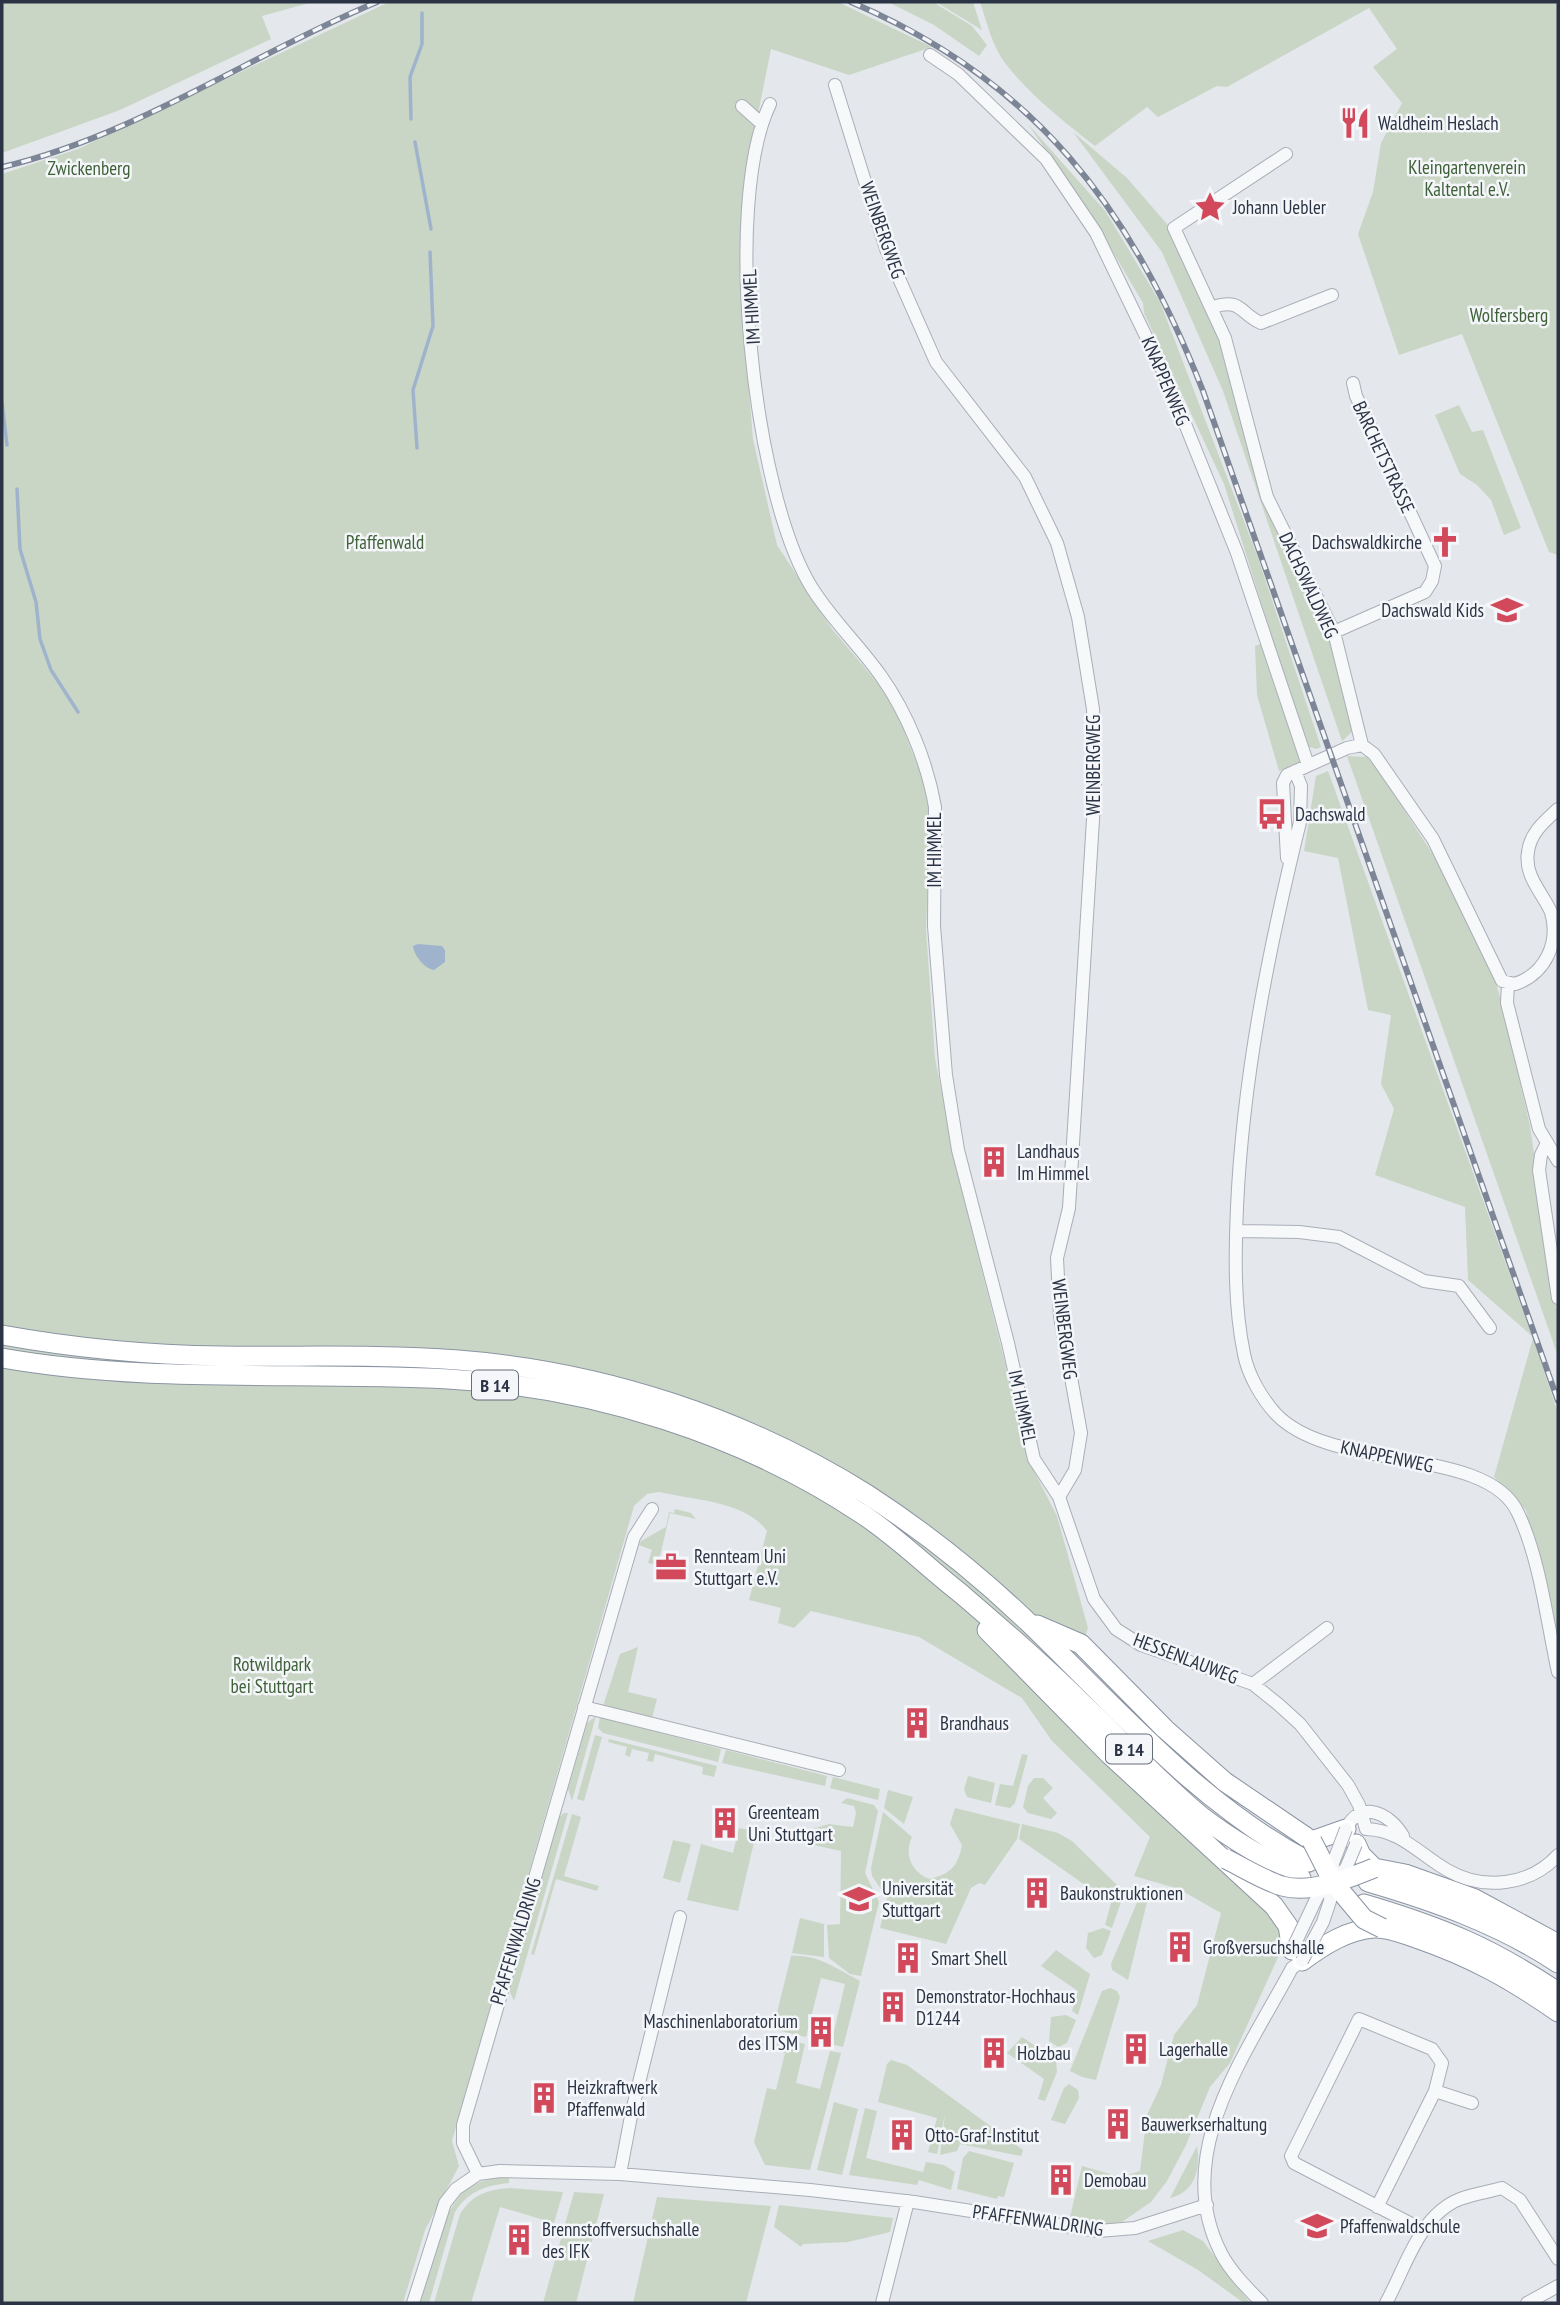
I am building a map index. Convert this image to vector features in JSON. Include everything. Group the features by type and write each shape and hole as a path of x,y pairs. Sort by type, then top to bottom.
{"highway":[{"name":"B 14","path":"2,1335 57,1345 159,1353 365,1356 492,1363 554,1373 646,1396 755,1435 840,1479 936,1543 1026,1620 1184,1775 1305,1870 1252,1851 1203,1817 1163,1782 1031,1652 918,1555 862,1514 808,1482 704,1435 613,1405 534,1389 452,1379 130,1374 7,1361"},
{"name":"B 14","path":"970,1602 969,1612 1109,1754 1226,1859 1283,1917 1291,1933 1295,1960 1344,1936 1382,1928"},
{"name":"B 14","path":"1026,1620 1081,1644 1165,1729 1225,1782 1312,1841 1333,1882 1364,1919 1382,1928 1458,1952 1505,1975 1558,2012"},
{"path":"1312,1841 1357,1834 1361,1855 1371,1875 1486,1922 1558,1963"},
{"name":"B 14","path":"1226,1859 1283,1886 1302,1887 1371,1875 1405,1874 1475,1899 1558,1944"},
{"path":"1364,1904 1434,1925 1511,1961 1558,1992"},
{"path":"1434,1925 1453,1927 1509,1951 1558,1984"}],"street":[{"name":"KNAPPENWEG","path":"930,55 958,75 1046,159 1096,233 1163,372 1237,553 1308,765 1295,771 1283,783 1288,871 1246,1084 1236,1231 1238,1310 1244,1357 1259,1392 1277,1415 1313,1440 1471,1475 1502,1492 1518,1511 1529,1546 1558,1672"},
{"name":"WEINBERGWEG","path":"835,85 886,249 936,362 1025,477 1057,543 1078,617 1093,709 1096,787 1069,1208 1057,1258 1060,1316 1081,1433 1075,1470 1059,1497"},
{"name":"IM HIMMEL","path":"770,104 761,122 750,185 748,257 757,405 766,453 786,536 811,587 844,634 880,674 901,708 932,790 936,966 946,1075 958,1150 1008,1343 1034,1459 1059,1497 1094,1599"},
{"path":"742,106 761,122"},
{"name":"DACHSWALDWEG","path":"1286,153 1174,228 1213,307 1237,379 1267,497 1334,632 1362,745 1374,754 1433,839 1502,981 1508,984 1507,1003 1539,1129 1546,1145 1558,1161"},
{"path":"1213,307 1227,303 1236,304 1261,323 1332,295"},
{"name":"BARCHETSTRASSE","path":"1334,632 1425,592 1432,581 1434,566 1356,396 1353,383"},
{"path":"1308,765 1347,748 1362,745"},
{"path":"1508,984 1525,981 1536,974 1546,963 1554,946 1555,922 1532,880 1528,852 1535,833 1558,809"},
{"path":"1546,1145 1541,1155 1539,1170 1558,1298"},
{"path":"1236,1231 1299,1232 1339,1237 1423,1281 1459,1286 1490,1328"},
{"name":"PFAFFENWALDRING","path":"652,1509 634,1538 463,2125 463,2143 478,2174 525,2170 620,2174 908,2201 1098,2231 1135,2228 1207,2205"},
{"name":"HESSENLAUWEG","path":"1094,1599 1116,1629 1141,1645 1253,1684 1300,1724 1348,1785 1362,1811 1357,1834"},
{"name":"HESSENLAUWEG","path":"1253,1684 1327,1628"},
{"path":"584,1707 839,1770"},
{"path":"1333,1882 1346,1868 1362,1811 1378,1813 1400,1830 1406,1839"},
{"path":"1262,2303 1222,2255 1207,2205 1208,2150 1217,2109 1295,1960 1323,1922 1333,1882 1334,1863 1357,1834 1382,1830 1406,1839 1447,1870 1471,1880 1499,1884 1521,1879 1549,1865 1558,1855"},
{"path":"620,2174 632,2111 680,1917"},
{"path":"1377,2207 1435,2091 1442,2071 1439,2055 1418,2043 1359,2020 1291,2156 1294,2163 1377,2207 1423,2230"},
{"path":"1435,2091 1472,2103"},
{"path":"413,2303 444,2203 456,2189 478,2174"},
{"path":"1386,2303 1423,2230 1445,2208 1458,2200 1502,2188 1520,2200 1558,2259"},
{"path":"883,2303 908,2201"},
{"path":"1527,2303 1558,2286"}],"green space":[{"path":"2,2 313,2 262,16 271,39 120,110 2,153"},
{"name":"Pfaffenwald","path":"389,2 838,2 932,47 849,75 771,49 745,179 744,330 753,439 777,545 832,629 892,700 931,800 926,929 935,1058 957,1171 1030,1463 1057,1516 1088,1628 1058,1712 1270,1911 1280,1932 1279,1955 1230,2063 1210,2087 1186,2145 1167,2181 1151,2202 1122,2222 1106,2225 1070,2217 1082,2166 1121,2177 1140,2171 1147,2115 1161,2085 1174,2035 1197,2005 1221,1913 1179,1889 1134,1876 1150,1837 1052,1741 1022,1698 919,1637 811,1611 794,1628 778,1623 781,1608 749,1600 767,1531 758,1521 746,1513 718,1503 659,1492 647,1494 634,1506 452,2141 459,2166 425,2230 403,2303 2,2303 2,174 78,149"},
{"path":"888,2 933,2 972,26 987,45 979,56 934,25"},
{"path":"936,2 973,2 982,30"},
{"path":"980,2 1558,2 1558,555 1549,552 1462,334 1399,355 1358,234 1373,192 1381,143 1402,103 1373,67 1397,49 1369,8 1227,87 1217,86 1158,117 1147,107 1095,146 1036,97 1005,63 993,42"},
{"path":"1028,124 1106,212 1160,302 1257,555 1321,747 1316,749 1306,746 1224,484 1144,313 1143,303 1096,223"},
{"path":"1073,132 1127,178 1173,231 1219,330 1266,497 1330,632 1354,730 1342,741 1223,391 1162,252"},
{"path":"1459,405 1472,432 1483,430 1521,528 1504,535 1491,500 1477,485 1460,474 1435,415"},
{"path":"1265,642 1301,762 1279,771 1257,695 1255,646"},
{"path":"1347,756 1367,757 1375,765 1441,867 1494,977 1530,1126 1558,1317 1558,1356"},
{"path":"1328,771 1532,1336 1468,1280 1465,1207 1375,1175 1394,1109 1381,1084 1391,1015 1368,1010 1338,858 1304,851 1316,776"},
{"path":"1533,1338 1558,1413 1558,1648 1526,1510 1494,1477"},
{"path":"675,1509 691,1513 696,1519 670,1513 658,1565 648,1563 652,1550 639,1545 641,1541 666,1527 669,1512 674,1513"},
{"path":"638,1647 628,1692 657,1699 652,1718 603,1706 620,1654"},
{"path":"596,1716 572,1801 568,1789 587,1723"},
{"path":"600,1717 721,1749 718,1762 603,1733 598,1728"},
{"path":"595,1735 602,1737 584,1801 577,1799"},
{"path":"609,1739 717,1766 714,1777 702,1774 703,1767 655,1754 653,1762 647,1761 649,1753 632,1749 630,1757 625,1755 627,1747 608,1742"},
{"path":"726,1750 827,1776 825,1786 722,1763"},
{"path":"1022,1754 1028,1755 1015,1803 1010,1808 995,1805 1000,1784 1013,1786"},
{"path":"968,1776 995,1783 991,1803 967,1797 964,1789"},
{"path":"833,1777 880,1789 878,1800 830,1788"},
{"path":"1034,1778 1043,1778 1053,1788 1043,1798 1057,1813 1051,1819 1028,1813 1023,1807 1028,1786"},
{"path":"888,1790 913,1797 904,1824 884,1808"},
{"path":"847,1798 874,1805 878,1811 865,1873 879,1902 861,1976 850,1974 829,1958 827,1925 840,1924 841,1851 800,1842 803,1832 829,1824 853,1827 856,1813 854,1806 841,1803"},
{"path":"955,1808 1020,1824 1017,1839 985,1885 979,1883 971,1888 946,1944 880,1928 887,1898 872,1876 871,1868 883,1812 912,1837 909,1850 911,1862 918,1872 929,1879 943,1875 956,1864 962,1845 950,1824"},
{"path":"568,1813 514,2001 509,1990 559,1817"},
{"path":"572,1814 581,1817 564,1876 599,1886 597,1891 556,1879 534,1955 531,1954"},
{"path":"1022,1824 1058,1833 1072,1841 1117,1885 1122,1899 1112,1928 1105,1925 1111,1903 1019,1839"},
{"path":"739,1828 750,1830 747,1840 754,1842 738,1911 687,1900 701,1844 733,1853"},
{"path":"673,1840 691,1844 680,1883 663,1878"},
{"path":"1138,1900 1147,1902 1128,1980 1112,1970 1111,1964"},
{"path":"800,1918 824,1924 824,1957 792,1953"},
{"path":"1103,1928 1111,1931 1102,1955 1094,1958 1086,1948 1088,1933"},
{"path":"1056,1950 1090,1974 1078,2015 1072,2011 1078,1991 1041,1966"},
{"path":"791,1956 819,1960 860,1981 843,2047 831,2044 845,1984 821,1978 806,2037 773,2029"},
{"path":"1110,1988 1117,1991 1120,1997 1096,2080 1082,2077 1070,2071 1102,1991"},
{"path":"1066,2015 1076,2020 1067,2043 1058,2047 1049,2041 1051,2017"},
{"path":"771,2035 805,2044 796,2083 820,2089 830,2051 841,2053 810,2170 765,2165 754,2142 767,2088 776,2090 785,2053 768,2048"},
{"path":"1022,2037 1056,2060 1057,2072 1045,2101 1038,2099 1044,2079 1007,2053"},
{"path":"891,2060 907,2065 1023,2150 1021,2156 960,2144 957,2151 940,2155 945,2114 937,2154 928,2152 937,2118 878,2102 887,2064"},
{"path":"1069,2084 1078,2090 1079,2098 1065,2124 1051,2120 1064,2088"},
{"path":"834,2102 858,2109 842,2175 817,2170"},
{"path":"865,2108 877,2111 866,2158 923,2172 926,2162 944,2165 955,2172 951,2190 919,2180 917,2185 849,2175"},
{"path":"1197,2146 1197,2171 1191,2185 1179,2195 1170,2198"},
{"path":"969,2151 1014,2163 1004,2197 998,2196 997,2199 957,2189 963,2158"},
{"path":"509,2176 509,2183 472,2194 455,2212 429,2303 419,2303 444,2225 455,2202 470,2187 480,2182"},
{"path":"509,2188 563,2192 554,2223 500,2207 471,2303 434,2303 460,2214 481,2194"},
{"path":"574,2192 604,2194 576,2303 543,2303"},
{"path":"657,2197 771,2206 746,2303 633,2303"},
{"path":"779,2205 893,2218 890,2232 848,2242 803,2244 801,2247 774,2227"},
{"path":"1183,2230 1203,2241 1250,2303 1244,2303 1198,2270 1148,2241"}],"water":[{"path":"413,946 442,946 445,950 445,962 434,970 424,965 414,950"}],"waterway":[{"path":"411,119 410,77 422,44 422,13"},
{"path":"415,142 431,229"},
{"path":"417,448 413,390 433,326 430,252"},
{"path":"2,403 7,445"},
{"path":"17,489 20,549 36,602 40,639 51,670 78,712"}],"railway":[{"path":"2,167 51,153 146,115 284,45 377,2"},
{"path":"851,2 916,34 974,70 1025,112 1069,158 1109,208 1144,264 1175,325 1203,391 1558,1401"}],"place":[{"name":"Waldheim Heslach","path":"1355,123"},
{"name":"Johann Uebler","path":"1210,207"},
{"name":"Dachswaldkirche","path":"1445,542"},
{"name":"Dachswald Kids","path":"1507,610"},
{"name":"Dachswald","path":"1272,814"},
{"name":"Landhaus Im Himmel","path":"994,1162"},
{"name":"Rennteam Uni Stuttgart e.V.","path":"671,1567"},
{"name":"Brandhaus","path":"917,1723"},
{"name":"Greenteam Uni Stuttgart","path":"725,1823"},
{"name":"Baukonstruktionen","path":"1037,1893"},
{"name":"Universität Stuttgart","path":"859,1899"},
{"name":"Großversuchshalle","path":"1180,1947"},
{"name":"Smart Shell","path":"908,1958"},
{"name":"Demonstrator-Hochhaus D1244","path":"893,2007"},
{"name":"Maschinenlaboratorium des ITSM","path":"821,2032"},
{"name":"Lagerhalle","path":"1136,2049"},
{"name":"Holzbau","path":"994,2053"},
{"name":"Heizkraftwerk Pfaffenwald","path":"544,2098"},
{"name":"Bauwerkserhaltung","path":"1118,2124"},
{"name":"Otto-Graf-Institut","path":"902,2135"},
{"name":"Demobau","path":"1061,2180"},
{"name":"Pfaffenwaldschule","path":"1317,2226"},
{"name":"Brennstoffversuchshalle des IFK","path":"519,2240"}],"park label":[{"name":"Zwickenberg","path":"89,168"},
{"name":"Kleingartenverein Kaltental e.V.","path":"1467,178"},
{"name":"Wolfersberg","path":"1509,315"},
{"name":"Rotwildpark bei Stuttgart","path":"272,1675"}]}
